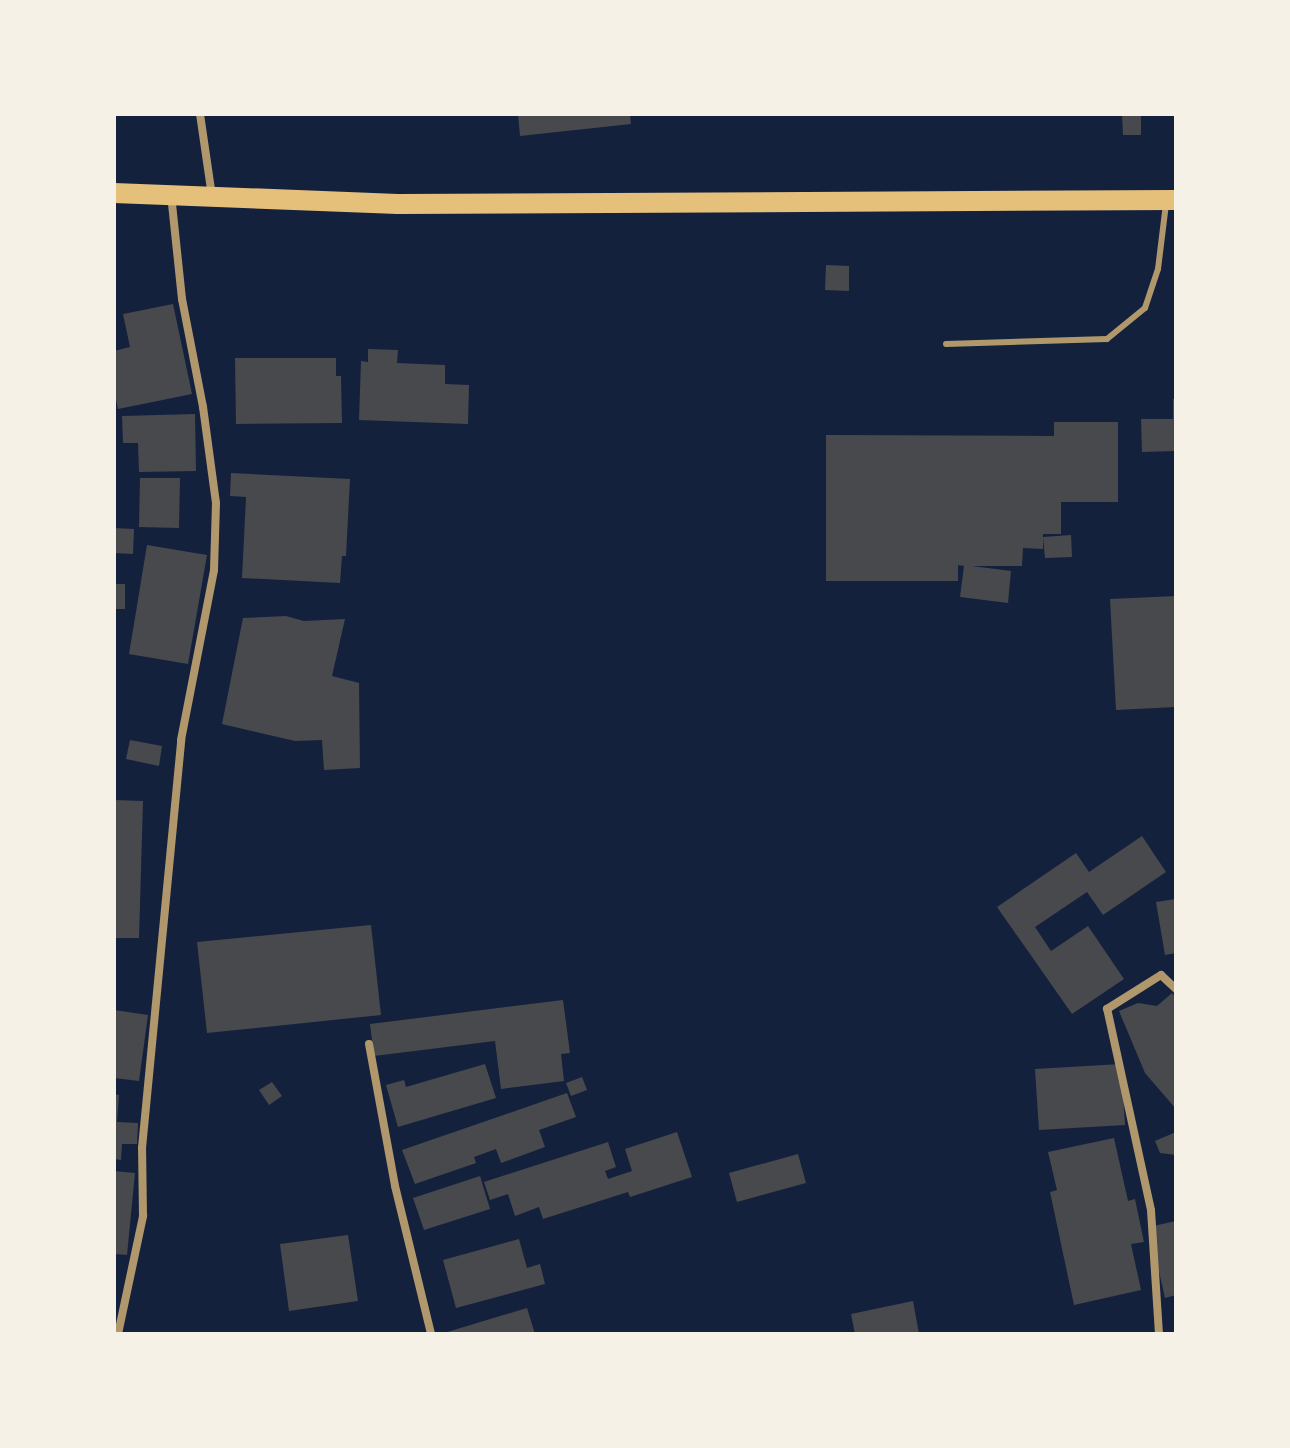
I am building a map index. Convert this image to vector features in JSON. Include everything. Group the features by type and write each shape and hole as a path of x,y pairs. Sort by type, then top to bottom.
{"main road":[{"path":"114,193 398,204 1171,200"}],"street":[{"path":"200,114 212,196"},
{"path":"118,1334 143,1216 142,1148 181,740 214,570 216,503 203,407 182,299 171,194"},
{"path":"1159,1334 1151,1210 1107,1009 1161,975 1176,989"},
{"path":"369,1044 395,1186 431,1334"}],"lane":[{"path":"946,344 1107,339 1145,308 1158,269 1171,200"}],"building":[{"path":"518,114 630,114 631,124 520,136"},
{"path":"1122,114 1141,114 1141,135 1123,135"},
{"path":"826,265 849,266 849,291 825,290"},
{"path":"173,304 192,394 118,409 114,391 114,351 130,347 123,314"},
{"path":"368,349 398,350 397,363 445,365 445,384 469,385 468,424 359,420 361,361 368,362"},
{"path":"235,358 336,358 336,376 341,376 342,423 236,424"},
{"path":"1173,399 1176,399 1176,451 1142,452 1141,419 1173,419"},
{"path":"195,414 196,471 139,472 138,443 123,443 122,416"},
{"path":"1054,422 1118,422 1118,502 1061,502 1061,534 1043,534 1043,549 1023,548 1022,566 972,566 1011,571 1008,603 960,597 964,566 958,565 958,581 826,581 826,435 1054,436"},
{"path":"231,473 350,479 346,556 342,556 340,583 242,578 246,497 230,496"},
{"path":"140,478 180,478 179,528 139,527"},
{"path":"114,528 134,529 133,554 114,553"},
{"path":"1071,535 1072,557 1045,558 1043,537"},
{"path":"147,545 207,555 188,664 129,654"},
{"path":"114,584 125,584 125,609 114,609"},
{"path":"1176,596 1176,707 1116,710 1110,599"},
{"path":"286,616 304,621 345,619 332,676 359,683 360,768 324,770 322,740 295,741 222,724 243,618"},
{"path":"130,740 162,746 159,766 126,759"},
{"path":"114,800 143,801 139,938 115,938"},
{"path":"1142,836 1166,872 1103,915 1087,892 1035,927 1051,951 1088,926 1124,979 1072,1014 997,907 1076,853 1089,872"},
{"path":"1176,899 1176,953 1165,955 1156,902"},
{"path":"371,925 381,1015 207,1033 197,942"},
{"path":"1172,993 1176,998 1176,1109 1145,1073 1119,1011 1138,1003 1157,1006"},
{"path":"563,1000 570,1053 561,1054 564,1081 501,1089 495,1041 374,1056 370,1024"},
{"path":"114,1010 148,1015 139,1081 114,1078"},
{"path":"485,1064 496,1098 398,1127 386,1085 404,1080 406,1087"},
{"path":"1121,1064 1125,1125 1039,1130 1035,1069"},
{"path":"582,1077 587,1090 571,1096 566,1083"},
{"path":"272,1082 282,1096 269,1105 259,1090"},
{"path":"567,1093 576,1117 539,1130 545,1147 501,1163 496,1149 474,1157 476,1163 415,1184 402,1150"},
{"path":"114,1094 119,1095 117,1122 138,1123 137,1144 122,1144 121,1160 114,1159"},
{"path":"677,1132 692,1177 630,1197 628,1192 543,1219 539,1207 515,1216 508,1194 490,1200 484,1182 608,1142 616,1167 605,1171 608,1179 632,1171 625,1149"},
{"path":"1176,1132 1176,1155 1160,1153 1155,1141"},
{"path":"1114,1138 1128,1201 1135,1199 1144,1242 1131,1244 1141,1290 1074,1305 1050,1192 1057,1190 1048,1152"},
{"path":"798,1154 806,1183 737,1202 729,1173"},
{"path":"114,1171 135,1173 127,1255 114,1254"},
{"path":"480,1176 490,1209 424,1230 413,1198"},
{"path":"1176,1221 1176,1295 1165,1298 1149,1227"},
{"path":"348,1235 358,1301 289,1311 280,1244"},
{"path":"519,1239 527,1268 540,1264 545,1284 456,1308 443,1260"},
{"path":"913,1301 919,1334 855,1334 851,1314"},
{"path":"527,1308 535,1334 444,1334 444,1333"}]}
